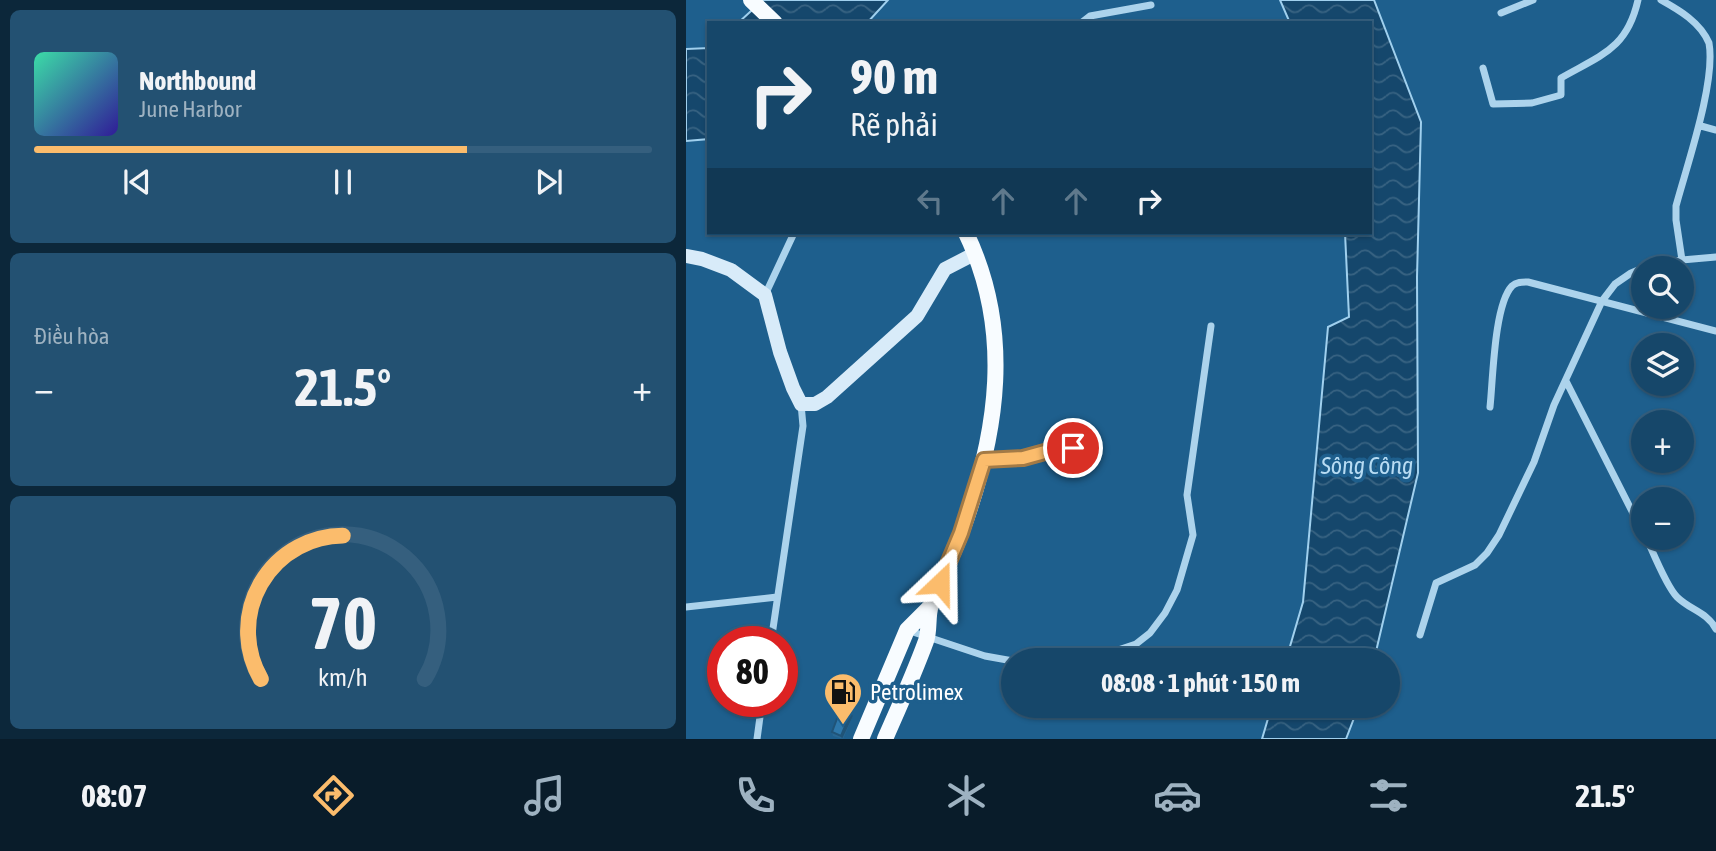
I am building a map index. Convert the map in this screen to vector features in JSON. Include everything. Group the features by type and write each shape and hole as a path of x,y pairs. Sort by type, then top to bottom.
{"highway":[{"path":"751,0 773,21"},
{"path":"885,739 928,638 929,608 961,533 984,460 991,416 996,341 993,311 967,235"},
{"path":"862,739 907,630 929,608"}],"main road":[{"path":"686,256 731,270 765,295 793,388 801,404 815,404 827,397 917,316 945,269 975,254"}],"street":[{"path":"1501,13 1533,0"},
{"path":"1483,68 1493,104 1532,103 1561,94 1561,78 1613,47 1629,31 1638,0"},
{"path":"1661,0 1687,16 1709,42 1714,62 1714,81 1676,206 1682,256"},
{"path":"1084,21 1090,16 1151,5"},
{"path":"1701,126 1716,130"},
{"path":"765,295 793,235"},
{"path":"1694,259 1716,257"},
{"path":"1420,635 1437,583 1475,565 1499,535 1534,462 1566,380 1602,301 1615,284 1631,273"},
{"path":"1490,407 1495,340 1503,307 1514,285 1528,282 1716,331"},
{"path":"1126,648 1150,633 1165,613 1177,590 1193,535 1188,495 1211,326"},
{"path":"1566,380 1631,509"},
{"path":"773,626 803,426 801,404"},
{"path":"984,460 1023,458 1052,450 1073,448"},
{"path":"1652,550 1675,595 1704,614 1716,629"},
{"path":"686,607 777,597"},
{"path":"907,630 1001,659"},
{"path":"757,739 760,717"}],"water":[{"path":"763,0 888,0 869,21 740,21"},
{"name":"Sông Công","path":"1280,0 1374,0 1421,122 1417,277 1418,473 1377,648 1290,648 1303,602 1328,327 1349,317 1345,235 1372,235 1372,21 1289,21"},
{"path":"707,48 707,139 686,141 686,49"},
{"path":"1268,718 1354,718 1346,739 1262,739"}],"building":[{"name":"Petrolimex","path":"841,708 851,712 841,736 832,732"}],"place":[{"name":"Petrolimex","path":"843,726"}],"route":[{"path":"940,583 961,533 984,460 1023,458 1052,450 1073,448"}]}
